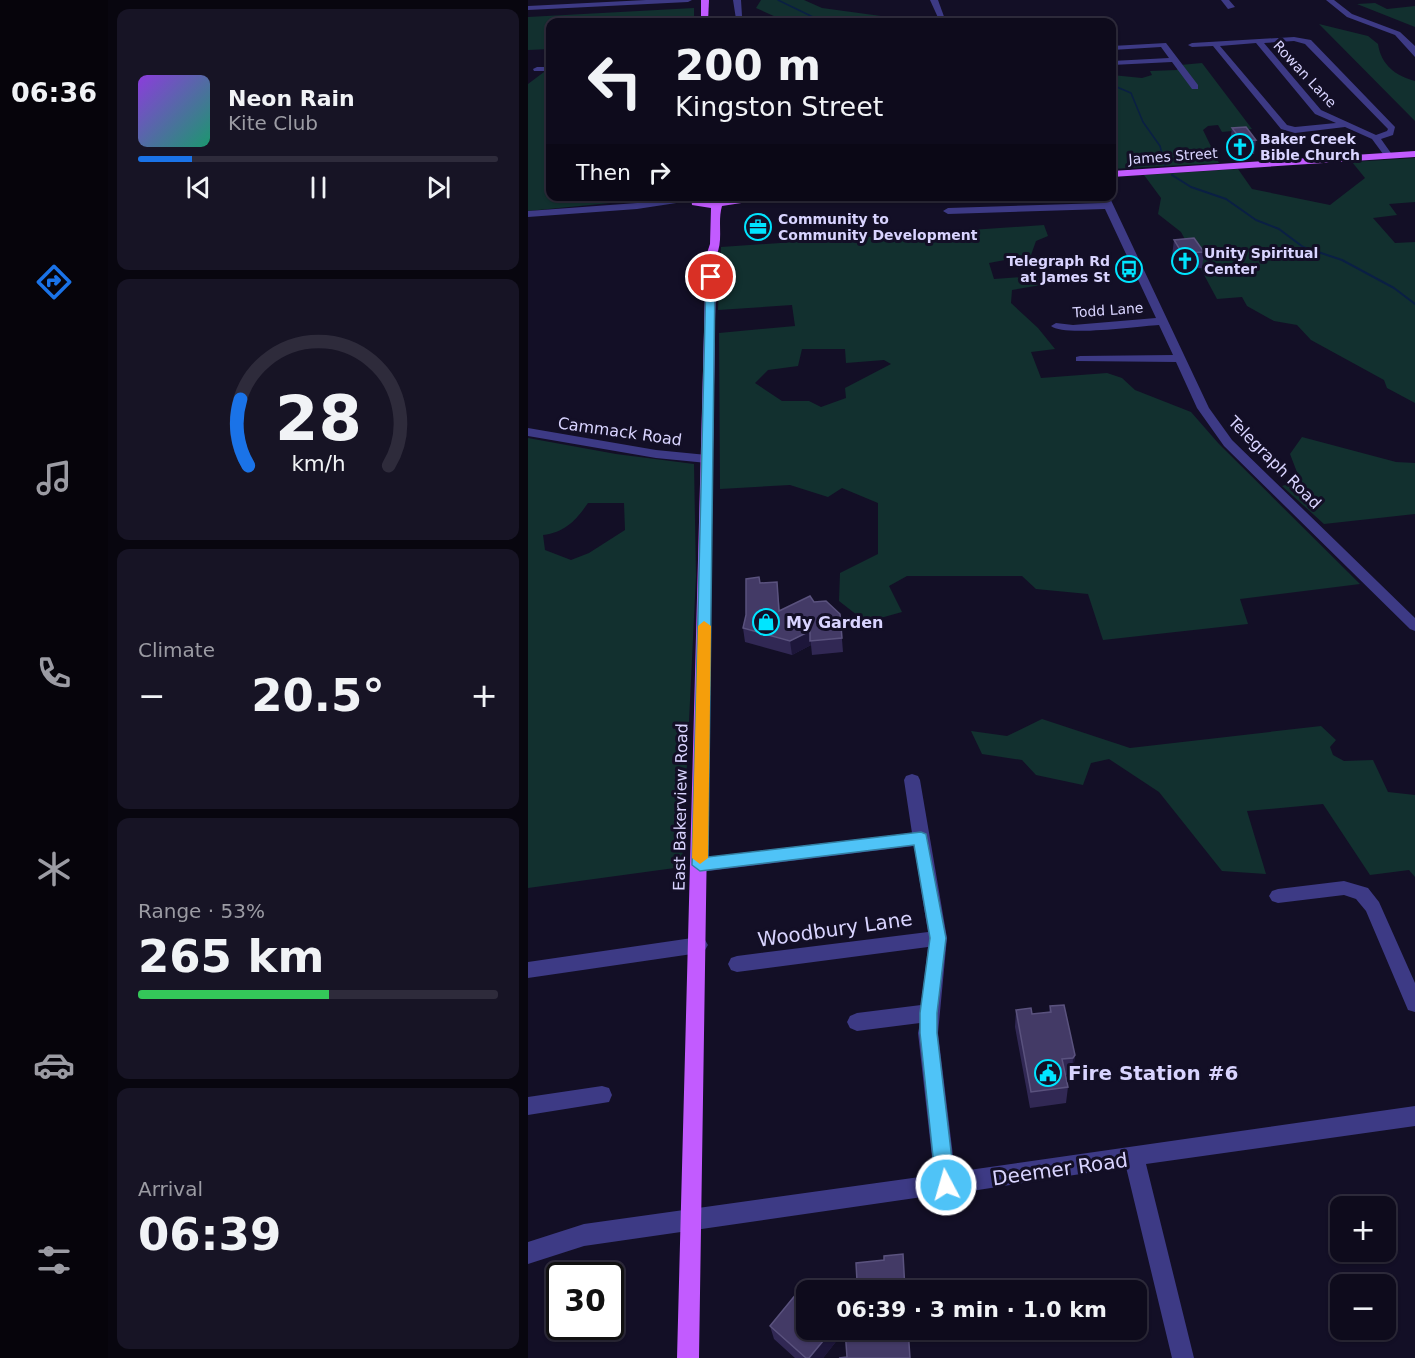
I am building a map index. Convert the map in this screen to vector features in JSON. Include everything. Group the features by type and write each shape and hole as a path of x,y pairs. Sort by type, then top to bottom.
{"main road":[{"path":"705,0 705,18"},
{"name":"James Street","path":"1116,174 1415,154"},
{"path":"698,202 720,201"},
{"name":"East Bakerview Road","path":"711,256 715,250 714,213 720,201"},
{"name":"East Bakerview Road","path":"688,1358 699,945 711,256 707,249 706,214 698,202"}],"street":[{"path":"528,9 688,0"},
{"path":"737,0 739,17 743,18"},
{"path":"934,0 941,18"},
{"path":"1225,0 1231,7"},
{"path":"1330,0 1344,13 1389,29 1405,39 1413,47 1415,55"},
{"name":"Rowan Lane","path":"1294,39 1311,44 1392,129 1390,133 1376,138 1318,112 1260,43 1294,39"},
{"path":"1192,45 1260,43"},
{"path":"1218,44 1216,46 1284,127 1295,130 1343,125"},
{"path":"1116,48 1163,45 1195,87"},
{"path":"1116,63 1174,60"},
{"path":"537,69 546,69"},
{"path":"1376,138 1389,156"},
{"path":"948,211 1004,206 1069,208 1107,201"},
{"name":"Telegraph Road","path":"1107,201 1208,416 1228,443 1415,626"},
{"path":"528,214 698,202"},
{"name":"Todd Lane","path":"1056,326 1073,328 1162,321"},
{"path":"1080,359 1112,356 1137,361 1180,358"},
{"name":"Cammack Road","path":"528,432 656,454 707,459"},
{"path":"912,780 938,938 928,1013 946,1185"},
{"path":"700,865 921,838"},
{"path":"1278,896 1344,888 1362,893 1372,907 1415,1004"},
{"name":"Woodbury Lane","path":"737,964 938,938"},
{"path":"528,970 699,945"},
{"path":"857,1022 928,1013"},
{"path":"528,1106 602,1095"},
{"name":"Deemer Road","path":"528,1252 584,1235 946,1185 1415,1116"},
{"path":"1134,1158 1183,1358"}],"green space":[{"path":"761,0 804,0 822,8 896,18 778,18 756,8"},
{"path":"1375,3 1387,9 1415,6 1415,27 1357,4"},
{"path":"694,8 694,18 546,18 546,49 528,50 528,17"},
{"path":"1319,24 1368,36 1378,44 1382,58 1390,68 1415,81 1415,121"},
{"path":"1202,63 1252,129 1222,132 1218,125 1208,126 1203,130 1219,163 1116,169 1116,75 1142,78 1152,75 1150,71 1177,70 1180,65"},
{"path":"546,72 546,201 631,201 528,211 528,84"},
{"path":"1415,158 1415,202 1389,204 1397,215 1373,218 1395,243 1415,242 1415,403 1387,388 1384,380 1311,340 1297,325 1274,321 1247,306 1242,297 1217,299 1181,232 1158,214 1161,198 1144,175 1238,169 1252,189 1330,205 1365,178 1352,162"},
{"path":"1044,225 1048,236 1036,241 1031,255 989,263 994,279 1038,276 1041,285 1012,290 1011,303 1038,328 1055,349 1031,352 1041,378 1107,373 1122,378 1135,390 1191,412 1219,444 1360,584 1240,599 1248,624 1103,640 1088,594 1036,589 1022,576 907,576 889,586 902,612 866,622 839,601 840,573 878,554 878,503 842,488 828,497 790,485 720,489 719,333 795,326 792,305 718,310 721,247","holes":["802,349 845,349 846,363 884,360 891,364 845,388 846,398 821,407 809,401 782,401 755,383 768,370 798,366"]},
{"path":"1302,437 1396,462 1415,463 1415,514 1324,524 1282,486 1300,480 1290,454"},
{"path":"528,438 616,454 694,464 696,576 682,867 528,888","holes":["588,503 624,503 625,530 589,553 571,560 545,550 543,535 558,531 570,524"]},
{"path":"1042,719 1130,748 1321,726 1336,740 1330,747 1333,755 1344,761 1373,760 1388,792 1415,795 1415,877 1409,870 1370,875 1323,804 1247,811 1266,874 1222,871 1159,792 1109,759 1091,763 1083,785 1036,775 1022,760 982,754 971,731 1007,736"}],"building":[{"path":"1246,127 1256,140 1242,141 1232,128"},
{"path":"764,215 764,223 750,224 750,216"},
{"path":"1194,238 1204,252 1182,253 1174,240"},
{"path":"759,577 760,583 777,582 779,611 810,596 814,602 826,601 840,614 842,638 810,641 810,631 790,641 743,628 746,615 746,579"},
{"path":"1064,1005 1075,1055 1073,1058 1062,1059 1068,1087 1031,1092 1016,1010 1031,1008 1032,1014 1051,1012 1050,1006"},
{"path":"903,1254 904,1280 857,1280 856,1263 884,1260 884,1256"},
{"path":"796,1294 796,1340 824,1340 809,1358 806,1358 770,1326"},
{"path":"846,1340 909,1340 910,1358 839,1358 847,1357"}],"waterway":[{"path":"778,0 815,18"},
{"path":"1116,87 1131,93 1143,122 1160,146 1164,161"},
{"path":"1164,160 1165,165"},
{"path":"1172,175 1191,187 1226,199 1256,220 1279,229 1303,247 1342,260 1394,288 1415,304"}],"slow traffic":[{"path":"700,858 704,626"}],"place":[{"name":"Baker Creek Bible Church","path":"1240,147"},
{"name":"Community to Community Development","path":"758,227"},
{"name":"Unity Spiritual Center","path":"1185,261"},
{"name":"Telegraph Rd at James St","path":"1129,269"},
{"name":"My Garden","path":"766,622"},
{"name":"Fire Station #6","path":"1048,1073"}],"route":[{"path":"711,277 700,865 921,838 938,938 937,966 928,1013 928,1033 946,1185"}]}
